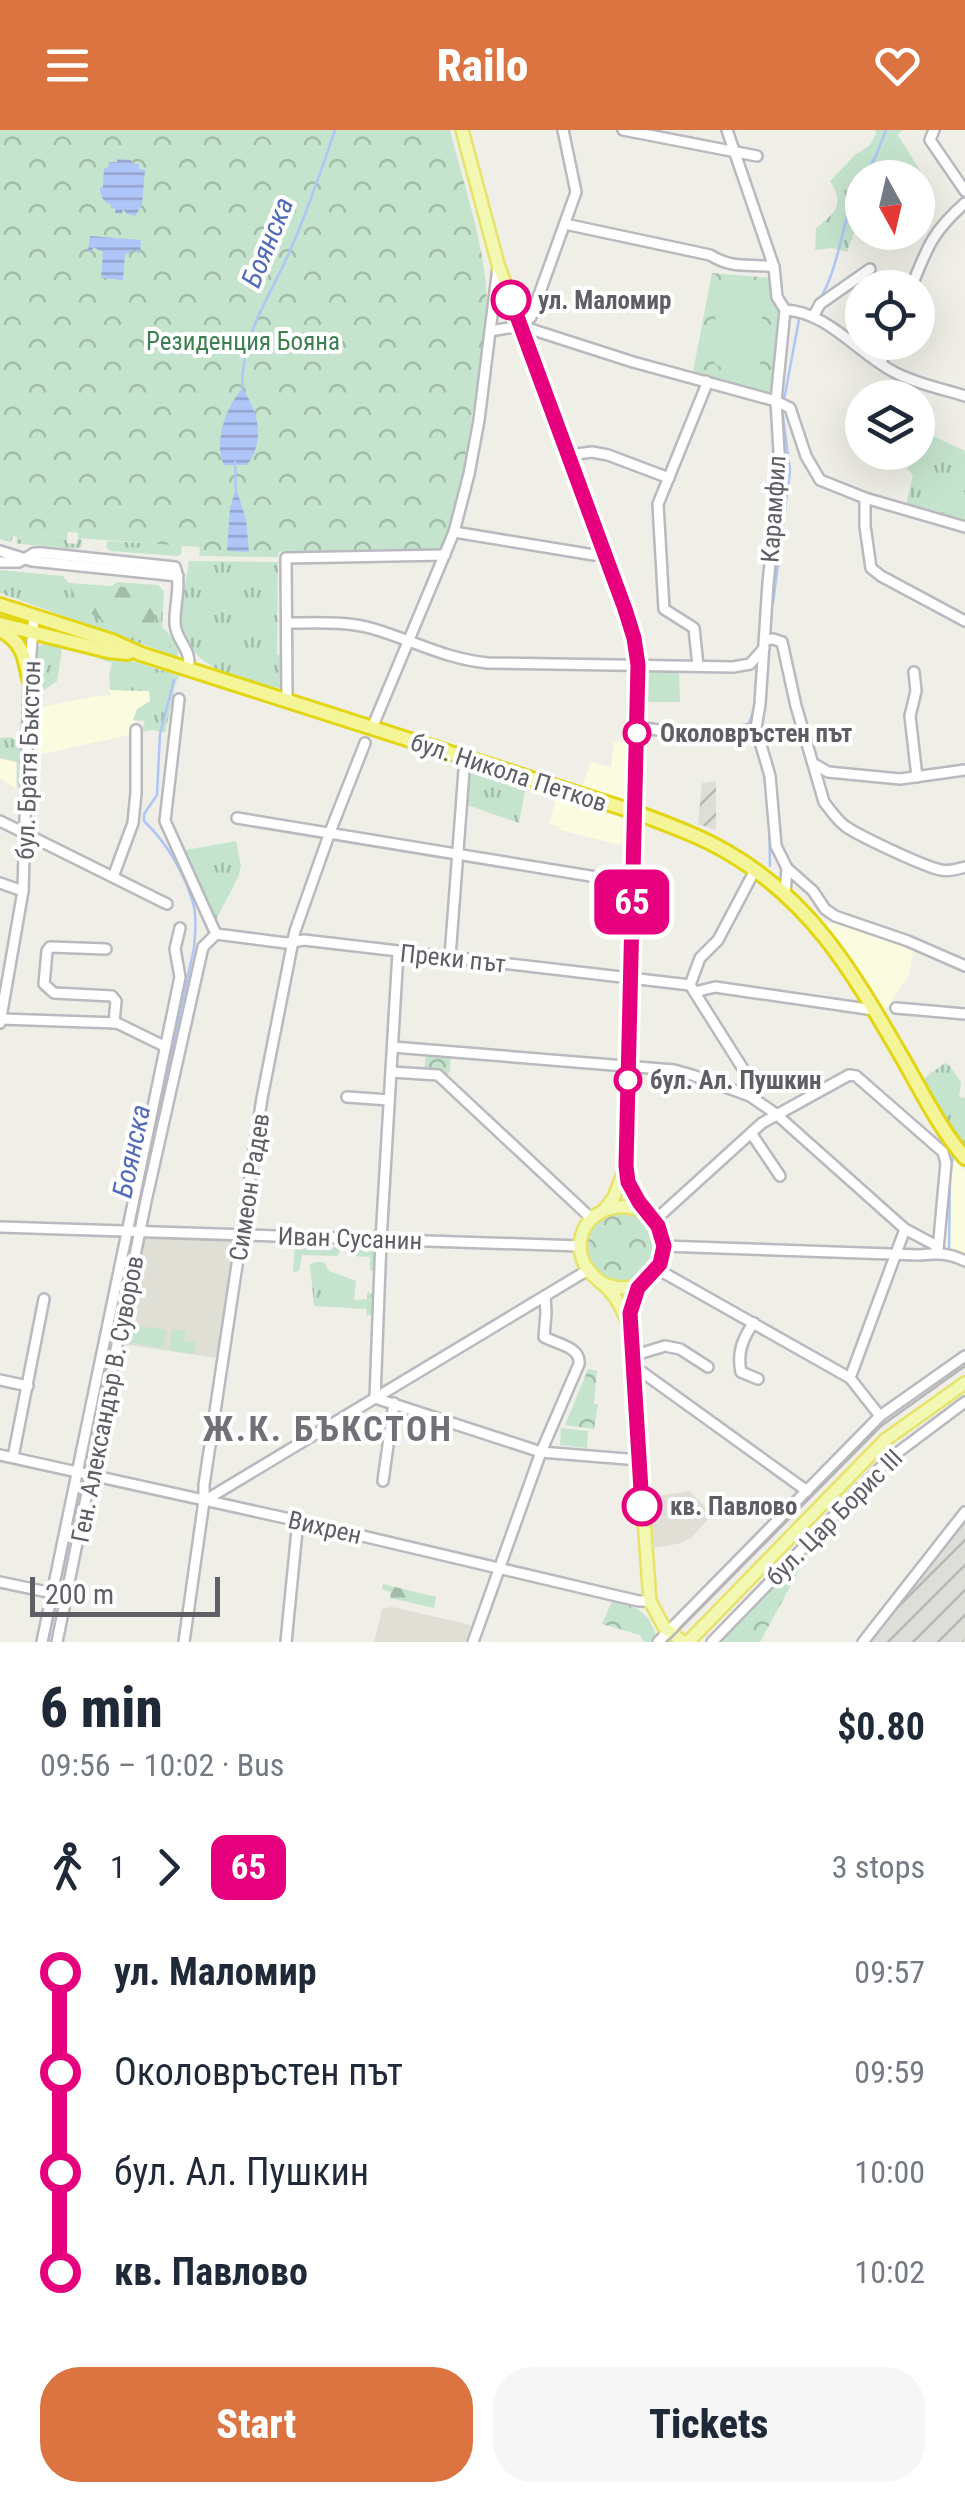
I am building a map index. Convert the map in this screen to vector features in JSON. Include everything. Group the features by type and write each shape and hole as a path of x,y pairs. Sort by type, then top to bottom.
{"highway":[{"path":"0,605 34,616"},
{"name":"бул. Никола Петков","path":"34,616 635,812 728,852 785,894 815,922 847,965 965,1158"},
{"path":"0,627 33,633"},
{"path":"0,627 18,643 29,679"},
{"name":"бул. Никола Петков","path":"33,633 108,651 141,654"}],"main road":[{"path":"462,130 498,264 634,638 638,665 626,1166 628,1182 661,1232 664,1246 657,1268 638,1288 630,1334 650,1600 668,1631 686,1642"},
{"path":"626,1166 618,1189 605,1209 592,1219 581,1246 588,1270 618,1302 630,1334"},
{"path":"605,1209 627,1206 652,1218"},
{"path":"600,1282 624,1288 645,1281"},
{"name":"бул. Цар Борис III","path":"686,1642 884,1440 965,1383"}],"street":[{"path":"521,326 531,317 576,192 562,130"},
{"path":"623,130 757,156"},
{"name":"Карамфил","path":"727,130 774,267 777,297 800,313 776,401 780,469 756,728 770,776 776,846 787,868 785,894"},
{"path":"934,130 930,140 965,190"},
{"path":"919,270 935,234 965,203"},
{"path":"565,224 710,256 735,266 774,267"},
{"path":"372,728 454,532 470,474 498,264"},
{"path":"800,313 820,304 870,269"},
{"path":"800,313 827,324 896,374 965,396"},
{"path":"490,330 521,326 776,401 790,408 806,456 820,480 965,528"},
{"path":"698,666 694,628 664,610 658,504 706,381"},
{"path":"569,455 592,452 668,478"},
{"path":"865,498 872,568 965,621"},
{"path":"454,532 594,555 605,553"},
{"path":"0,551 25,559 177,572 175,627 188,652 188,669"},
{"path":"288,701 286,558 444,556"},
{"path":"0,562 25,559"},
{"name":"бул. Братя Бъкстон","path":"0,1021 23,891 34,616"},
{"path":"286,623 349,624 374,629 470,661 734,667 763,664"},
{"path":"750,664 765,644 773,639 782,642 824,802 846,827 939,870 965,868"},
{"path":"914,672 916,691 910,716 917,777"},
{"path":"180,700 165,821 216,934"},
{"path":"637,727 703,736 756,728"},
{"path":"114,877 134,823 136,730"},
{"name":"Симеон Радев","path":"184,1642 262,1098 295,931 365,743"},
{"path":"450,957 465,758"},
{"path":"814,764 834,772 900,778 965,770"},
{"path":"238,818 633,882"},
{"path":"0,821 167,904"},
{"path":"787,868 835,916 962,961"},
{"path":"750,1096 750,1080 692,989 700,958 718,940 755,870"},
{"path":"0,883 23,891"},
{"name":"Ген. Александър В. Суворов","path":"42,1642 180,978 175,949 180,928"},
{"name":"Преки път","path":"216,934 286,943 304,940 630,978 692,989 715,987 875,1010"},
{"name":"Ген. Александър В. Суворов","path":"57,1642 203,946 216,934"},
{"path":"0,944 13,948"},
{"path":"106,949 50,947 44,984 54,994 112,996 116,1000 114,1024"},
{"path":"375,1398 398,952"},
{"path":"896,1008 965,1014"},
{"path":"0,1021 114,1024 164,1046"},
{"path":"392,1046 692,1074 750,1096 776,1114 904,1229 945,1254"},
{"path":"391,1072 438,1075 592,1219"},
{"path":"652,1218 776,1114 849,1075 856,1076 943,1152 945,1254"},
{"path":"347,1098 389,1100"},
{"path":"751,1134 780,1176"},
{"name":"Иван Сусанин","path":"0,1227 581,1246"},
{"path":"850,1378 904,1229"},
{"path":"664,1246 945,1254 965,1261"},
{"path":"657,1268 850,1378 880,1416"},
{"path":"204,1501 588,1270"},
{"path":"473,1642 580,1358 577,1352 544,1337 545,1296"},
{"path":"13,1458 44,1299"},
{"path":"754,1323 742,1342 739,1362 741,1372 758,1379"},
{"path":"632,1356 665,1346 680,1349 708,1368"},
{"name":"бул. Цар Борис III","path":"658,1642 880,1416 965,1356"},
{"path":"633,1372 642,1372 807,1491"},
{"path":"0,1380 28,1386"},
{"path":"375,1398 542,1452 639,1460"},
{"name":"бул. Цар Борис III","path":"712,1642 889,1460 965,1402"},
{"path":"383,1481 394,1403"},
{"name":"Вихрен","path":"0,1454 639,1601 650,1600"},
{"path":"863,1642 965,1512"},
{"path":"286,1642 298,1520"},
{"path":"0,1582 52,1593"}],"shaded area":[{"path":"110,690 149,691 150,702 135,714 134,734 38,755 37,708 110,696"},
{"path":"614,742 627,743 627,800 582,786 591,762 611,767"},
{"path":"0,759 16,762 16,789 0,778"},
{"path":"716,781 716,830 698,824 702,783"},
{"path":"556,798 626,819 625,846 549,824"},
{"path":"837,920 914,947 909,975 884,1012 826,925"},
{"path":"954,1158 965,1171 965,1256 943,1246"},
{"path":"144,1238 234,1239 217,1358 122,1344"},
{"path":"689,1491 713,1514 682,1543 654,1548 651,1497"},
{"path":"965,1521 963,1642 869,1642"},
{"path":"392,1607 471,1625 465,1642 374,1642 382,1609"}],"green space":[{"name":"Резиденция Бояна","path":"0,130 450,130 480,248 486,314 462,472 441,550 210,552 200,551 199,547 78,538 78,533 68,532 67,537 0,532"},
{"path":"875,130 902,130 898,135 913,160 850,160 869,146"},
{"path":"845,165 847,252 832,248 815,250 816,228 836,208 837,196 830,181"},
{"path":"712,273 775,278 785,310 776,401 692,377"},
{"path":"732,279 754,282 763,293 760,368 755,375 725,370 712,359 718,289"},
{"path":"935,437 965,451 965,522 906,505 913,475 908,470 935,470"},
{"path":"0,532 67,537 67,543 77,544 78,538 82,539 82,546 77,549 20,544 13,536 11,542 0,539"},
{"path":"107,541 182,545 181,554 110,551"},
{"path":"200,551 279,551 278,557 199,556"},
{"path":"189,561 278,562 277,654 282,655 283,677 280,688 222,672 188,644 182,615"},
{"path":"0,570 63,576 69,583 110,587 117,582 158,585 164,591 162,627 179,644 178,657 0,593"},
{"path":"69,583 152,589 157,595 154,625 171,644 170,648 121,631 95,616 75,596"},
{"path":"47,643 62,649 57,681 35,697 38,650"},
{"path":"97,658 122,658 180,676 165,733 141,732 145,721 133,720 137,709 150,701 149,691 110,690 112,663"},
{"path":"647,671 679,671 680,702 647,702"},
{"path":"10,737 21,744 17,789 17,762 0,758 0,738"},
{"path":"472,770 526,786 519,823 464,804 467,774"},
{"path":"236,841 239,875 214,924 180,851"},
{"path":"426,1050 451,1052 450,1071 443,1080 424,1074"},
{"path":"945,1063 961,1082 959,1097 965,1098 965,1144 949,1125 923,1079"},
{"path":"622,1211 647,1222 658,1247 647,1272 622,1283 597,1272 586,1247 597,1222"},
{"path":"352,1243 376,1245 375,1271 370,1270 370,1257 351,1256"},
{"path":"295,1244 342,1248 337,1256 302,1255 299,1271 293,1272"},
{"path":"324,1262 329,1271 356,1281 354,1300 367,1299 368,1292 374,1295 371,1315 367,1316 366,1309 314,1306 310,1264"},
{"path":"133,1325 166,1330 163,1348 130,1343"},
{"path":"172,1329 186,1331 184,1343 195,1342 194,1354 169,1350"},
{"path":"588,1369 597,1371 594,1429 565,1425"},
{"path":"561,1428 588,1431 587,1448 560,1445"},
{"path":"812,1541 760,1642 719,1642 775,1580 784,1580 792,1573 792,1562"},
{"path":"383,1584 436,1597 434,1608 390,1598 391,1592 382,1589"},
{"path":"613,1599 645,1615 656,1635 650,1642 644,1642 640,1635 602,1624"}],"water":[{"path":"117,159 131,160 145,170 142,205 135,216 123,209 122,214 115,213 116,209 101,194 104,168"},
{"path":"90,236 141,240 140,254 131,250 125,254 123,280 101,278 103,252 93,247 88,251"},
{"path":"242,389 256,416 256,447 247,465 224,465 220,446 223,426"},
{"path":"236,488 246,519 249,552 227,551 230,508"}],"waterway":[{"name":"Боянска","path":"242,390 251,334 296,238 335,130"},
{"path":"874,160 886,130"},
{"path":"820,299 845,226"},
{"path":"784,400 800,314"},
{"path":"773,603 790,471 782,409"},
{"name":"Боянска","path":"235,462 236,489"},
{"name":"Боянска","path":"133,1229 195,938 195,912 186,883 168,849 144,821 144,814 157,795 160,734 174,680"},
{"path":"749,724 756,703"},
{"path":"750,732 764,771"},
{"path":"769,819 770,866"},
{"path":"949,1249 953,1156 950,1149"},
{"name":"Боянска","path":"84,1469 132,1237"},
{"name":"Боянска","path":"48,1642 82,1477"}],"tram line":[{"path":"667,1642 881,1426 965,1366"}],"bus line":[{"name":"65","path":"511,300 625,609 638,665 626,1166 628,1182 658,1226 664,1246 660,1264 638,1288 630,1313 642,1506"}],"place":[{"name":"ул. Маломир","path":"511,300"},
{"name":"Околовръстен път","path":"637,733"},
{"name":"бул. Ал. Пушкин","path":"628,1080"},
{"name":"кв. Павлово","path":"642,1506"}],"district":[{"name":"Ж.К. БЪКСТОН","path":"328,1429"}]}
